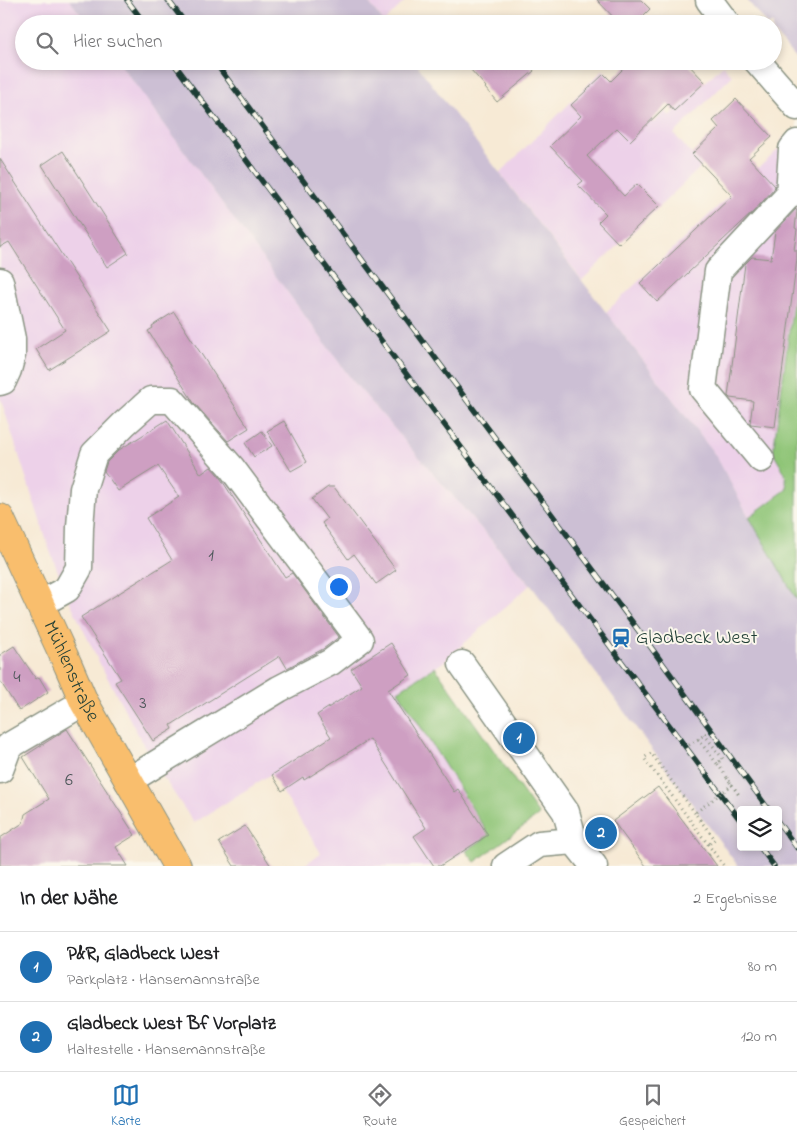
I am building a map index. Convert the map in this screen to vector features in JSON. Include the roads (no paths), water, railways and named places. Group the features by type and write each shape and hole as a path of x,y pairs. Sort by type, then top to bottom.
{"main road":[{"name":"Mühlenstraße","path":"0,518 84,702 177,866"},
{"name":"Mühlenstraße","path":"151,819 192,866"}],"street":[{"path":"709,0 720,15"},
{"path":"765,70 797,107"},
{"path":"761,459 703,389 718,271 789,195 792,149 797,143"},
{"path":"0,281 12,339 12,355 8,370 3,381 0,382"},
{"path":"40,604 67,589 79,568 83,489 94,454 151,400 172,400 231,467 360,640 331,662 280,690 128,781"},
{"path":"462,664 566,812 574,841 594,866"},
{"path":"0,770 9,746 84,702"},
{"path":"506,866 539,844 574,841"}],"railway":[{"path":"127,0 138,15"},
{"path":"168,0 179,15"},
{"path":"179,70 737,816"},
{"path":"221,70 650,646 766,806"},
{"path":"782,827 797,848"},
{"path":"763,851 774,866"}],"place":[{"name":"Gladbeck West","path":"621,638"},
{"name":"P&R, Gladbeck West","path":"519,738"},
{"name":"Gladbeck West Bf Vorplatz","path":"601,833"}]}
